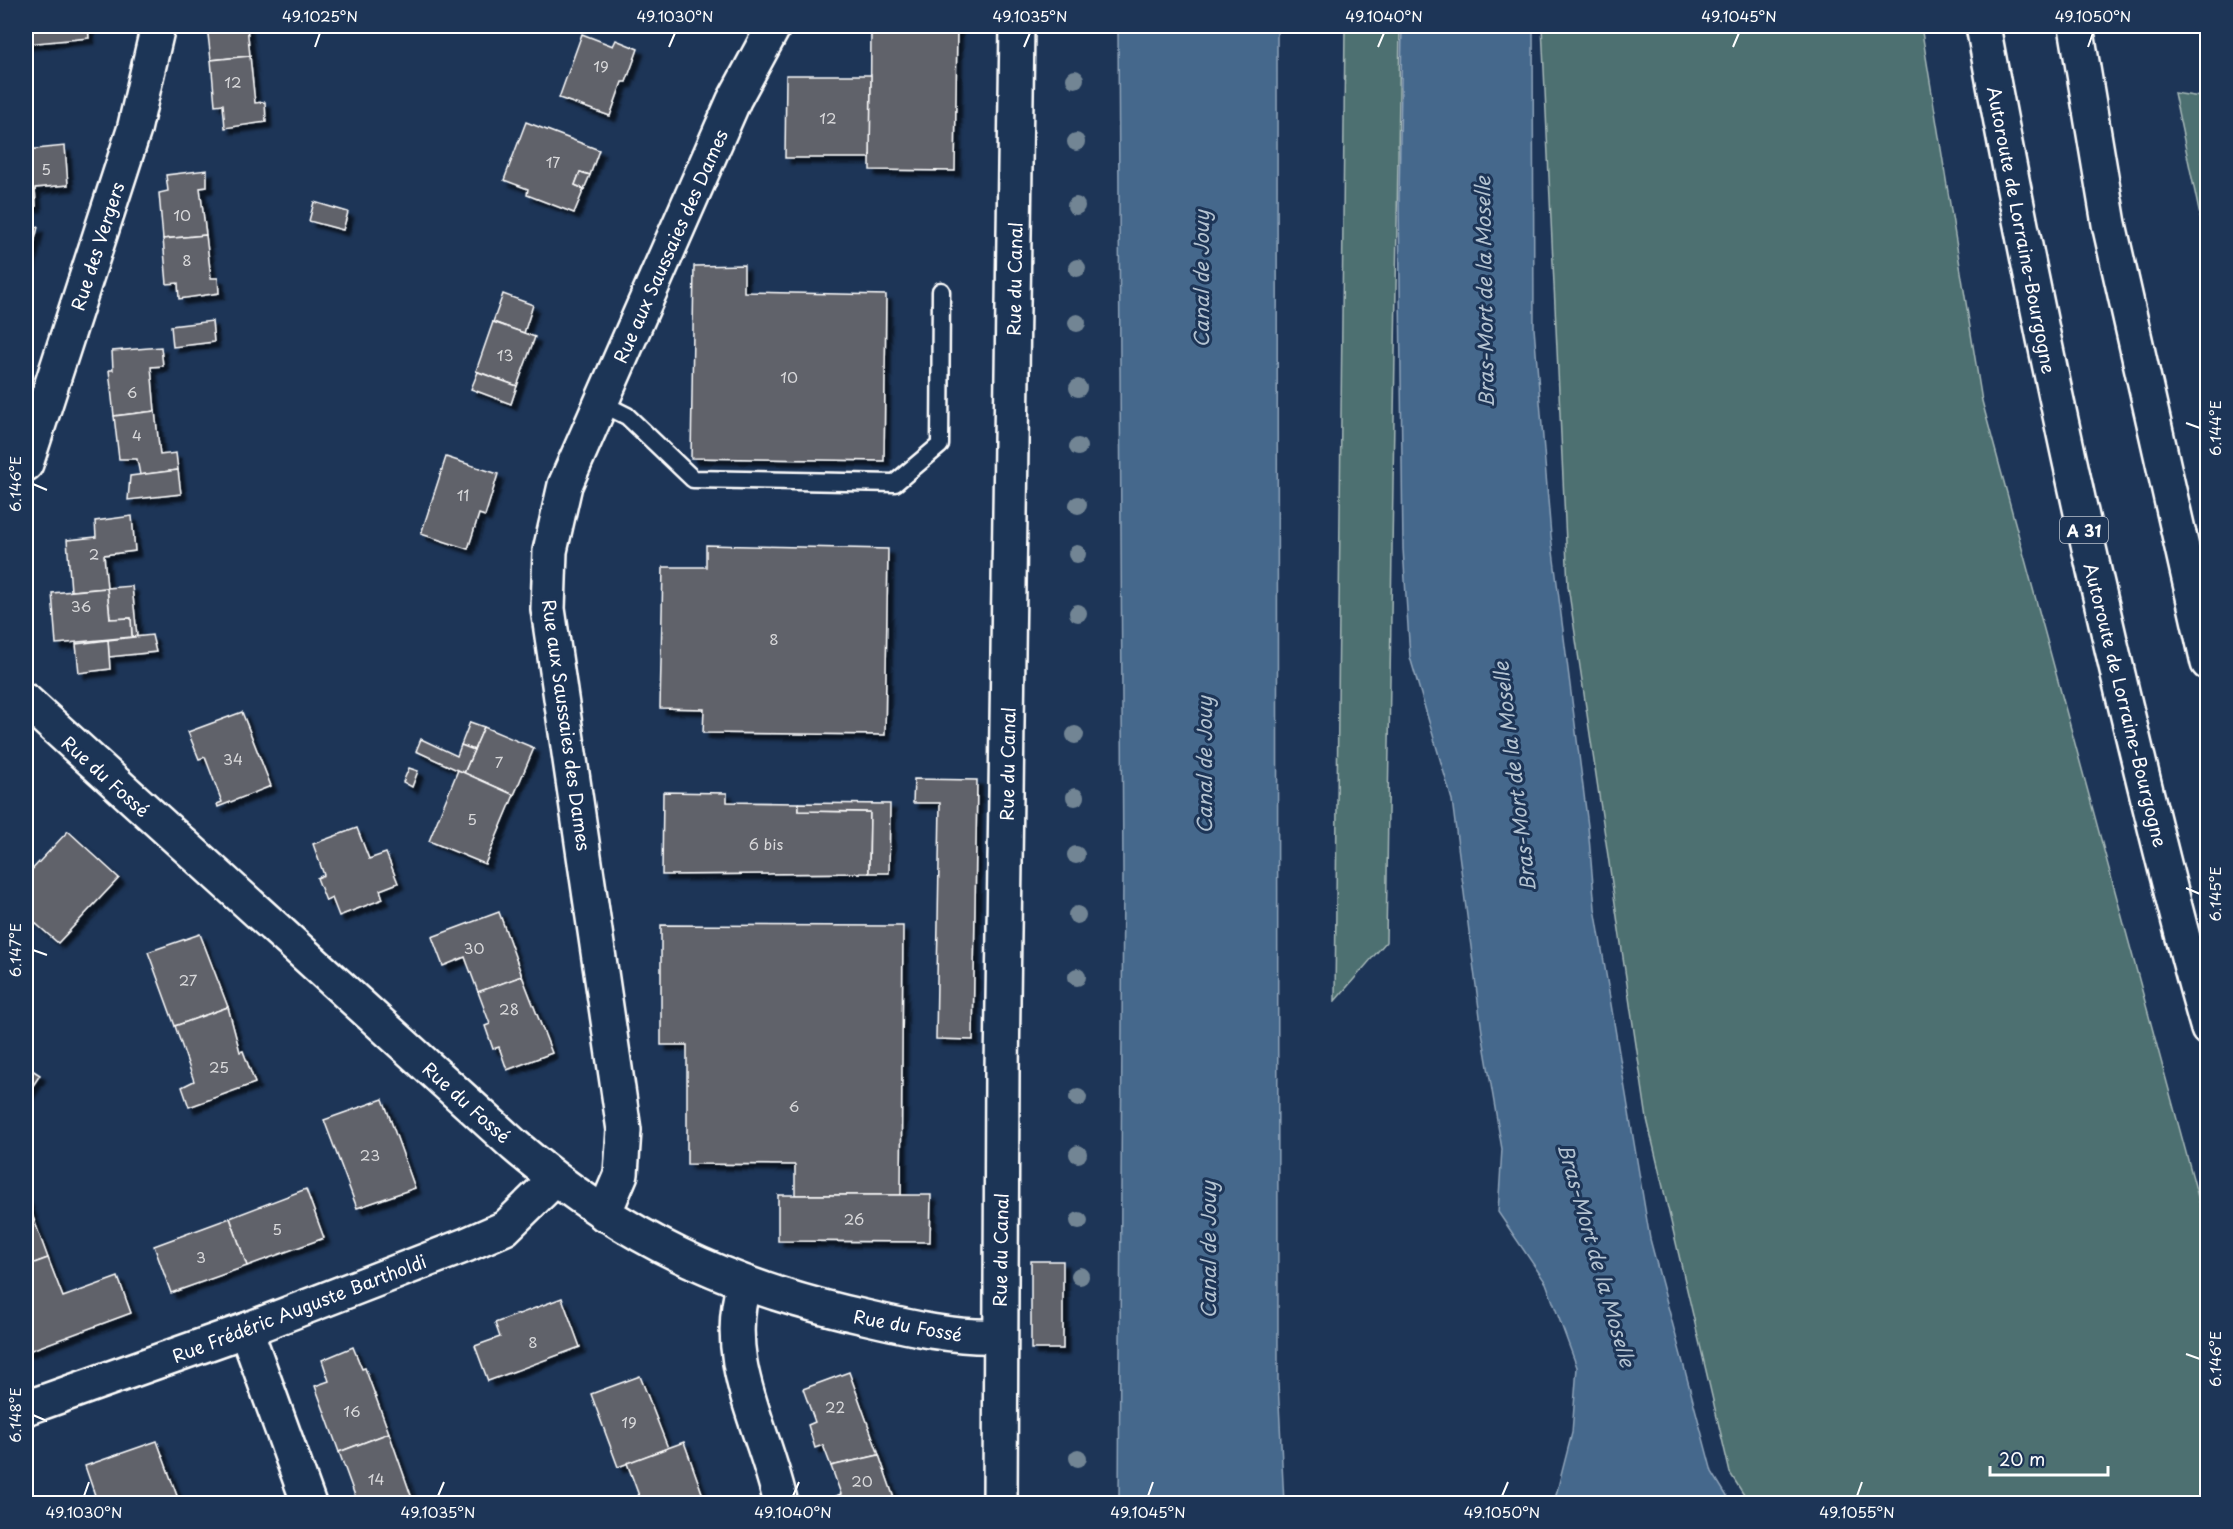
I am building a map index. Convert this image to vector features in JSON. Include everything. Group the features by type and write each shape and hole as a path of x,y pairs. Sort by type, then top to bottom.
{"main road":[{"name":"Rue des Vergers","path":"26,464 134,130 158,26"},
{"name":"Rue aux Saussaies des Dames","path":"604,1214 621,1174 624,1130 548,609 550,551 565,485 730,110 774,26"},
{"name":"Rue du Canal","path":"1000,1503 999,1336 1017,26"},
{"name":"Autoroute de Lorraine-Bourgogne","path":"1983,26 2025,252 2094,578 2188,963 2208,1029"},
{"path":"2076,26 2109,224 2208,663"},
{"name":"Rue du Fossé","path":"26,701 554,1180 604,1214 668,1252 744,1284 836,1311 928,1331 976,1337 999,1336"},
{"name":"Rue Frédéric Auguste Bartholdi","path":"26,1408 246,1330 505,1228 554,1180"},
{"path":"744,1284 737,1306 736,1355 780,1503"},
{"path":"246,1330 309,1503"}],"lane":[{"path":"601,403 627,416 693,479 895,483 940,445 941,291"}],"green space":[{"path":"1345,26 1400,26 1386,942 1335,1001"},
{"path":"1542,26 1921,26 1982,401 2207,1230 2207,1503 1749,1503 1730,1473 1647,1119 1568,586"},
{"path":"2174,93 2207,98 2207,249"}],"water":[{"name":"Canal de Jouy","path":"1118,26 1277,26 1278,1383 1284,1503 1119,1503 1123,873"},
{"name":"Bras-Mort de la Moselle","path":"1402,26 1533,26 1534,328 1551,536 1588,826 1595,908 1650,1239 1712,1472 1731,1503 1557,1504 1555,1499 1572,1433 1577,1367 1546,1283 1498,1212 1502,1149 1482,1032 1452,800 1410,657 1403,549 1399,198"}],"building":[{"path":"26,26 88,26 89,38 26,44"},
{"path":"207,26 247,26 250,56 211,60"},
{"path":"871,26 957,26 955,171 870,170"},
{"path":"582,34 613,46 616,40 638,49 626,82 622,82 610,116 559,98"},
{"path":"250,56 255,103 265,102 266,122 225,128 223,104 215,105 211,60"},
{"path":"786,75 871,75 870,158 785,158"},
{"path":"526,122 599,150 590,175 580,172 575,185 584,189 574,213 527,195 528,189 504,180"},
{"path":"65,146 68,185 35,188 36,206 26,207 26,150"},
{"path":"207,170 207,187 200,188 206,235 163,239 159,193 168,191 166,175"},
{"path":"580,172 590,175 584,189 575,185"},
{"path":"314,202 348,212 343,230 309,221"},
{"path":"38,227 27,271 26,271 26,228"},
{"path":"206,235 211,278 218,278 219,293 179,299 178,283 167,284 163,239"},
{"path":"744,265 744,292 886,295 884,461 691,458 694,266"},
{"path":"503,294 533,305 524,333 493,322"},
{"path":"212,321 214,342 173,347 171,326"},
{"path":"493,322 535,337 517,386 476,371"},
{"path":"161,347 163,366 151,367 155,411 114,416 109,370 113,370 112,351"},
{"path":"478,372 517,386 511,404 471,389"},
{"path":"155,411 160,455 176,453 178,470 140,475 137,459 119,459 114,416"},
{"path":"446,457 498,474 485,516 479,514 468,549 421,534"},
{"path":"178,470 181,494 128,500 130,476"},
{"path":"132,516 135,551 104,555 107,588 71,591 67,540 96,537 95,521"},
{"path":"706,545 888,549 885,735 703,733 704,709 660,708 663,567 706,567"},
{"path":"132,586 137,636 132,637 131,618 110,619 107,588"},
{"path":"107,588 110,619 131,618 132,637 56,644 52,593"},
{"path":"152,635 156,652 109,657 108,640"},
{"path":"108,640 110,669 79,673 76,644"},
{"path":"242,712 271,786 218,807 217,804 222,802 205,757 199,759 188,732"},
{"path":"470,722 484,727 474,750 461,745"},
{"path":"484,727 534,748 514,795 464,773"},
{"path":"421,739 457,756 461,745 474,750 464,773 416,751"},
{"path":"409,768 418,771 412,787 403,782"},
{"path":"458,770 514,795 485,864 429,841"},
{"path":"914,779 977,780 973,1040 936,1039 940,803 913,803"},
{"path":"663,792 727,793 727,802 799,803 799,811 870,812 869,873 662,875"},
{"path":"799,803 890,804 889,873 869,873 870,812 799,811"},
{"path":"357,828 369,859 386,853 398,883 380,890 383,899 339,916 332,898 326,901 317,878 324,875 313,844"},
{"path":"68,831 119,878 58,943 26,915 26,876"},
{"path":"499,912 522,976 478,992 465,957 443,966 432,937"},
{"path":"661,925 903,926 901,1195 795,1195 795,1165 687,1164 687,1045 661,1045"},
{"path":"200,934 228,1007 175,1026 148,952"},
{"path":"522,976 552,1053 507,1070 499,1047 493,1049 485,1026 490,1024 478,992"},
{"path":"228,1007 240,1052 243,1051 255,1083 189,1107 182,1087 194,1081 175,1026"},
{"path":"29,1068 40,1075 26,1096 26,1073"},
{"path":"383,1099 415,1188 357,1208 324,1120"},
{"path":"306,1189 324,1238 247,1266 230,1218"},
{"path":"778,1195 931,1195 930,1242 778,1241"},
{"path":"26,1198 48,1258 26,1266"},
{"path":"230,1218 247,1266 171,1293 154,1246"},
{"path":"48,1258 63,1297 118,1277 131,1313 26,1352 26,1266"},
{"path":"1031,1261 1063,1261 1063,1349 1031,1349"},
{"path":"562,1298 580,1347 488,1381 475,1346 500,1337 495,1323"},
{"path":"353,1347 362,1369 365,1368 389,1433 339,1452 315,1386 329,1381 322,1360"},
{"path":"849,1372 879,1455 831,1466 823,1445 815,1448 808,1425 815,1422 803,1389"},
{"path":"640,1376 668,1448 618,1467 591,1394"},
{"path":"389,1433 414,1504 358,1504 339,1452"},
{"path":"157,1441 180,1504 98,1504 85,1466"},
{"path":"684,1442 706,1504 642,1504 627,1463"},
{"path":"879,1455 896,1504 836,1504 834,1497 841,1494 831,1466"}]}
